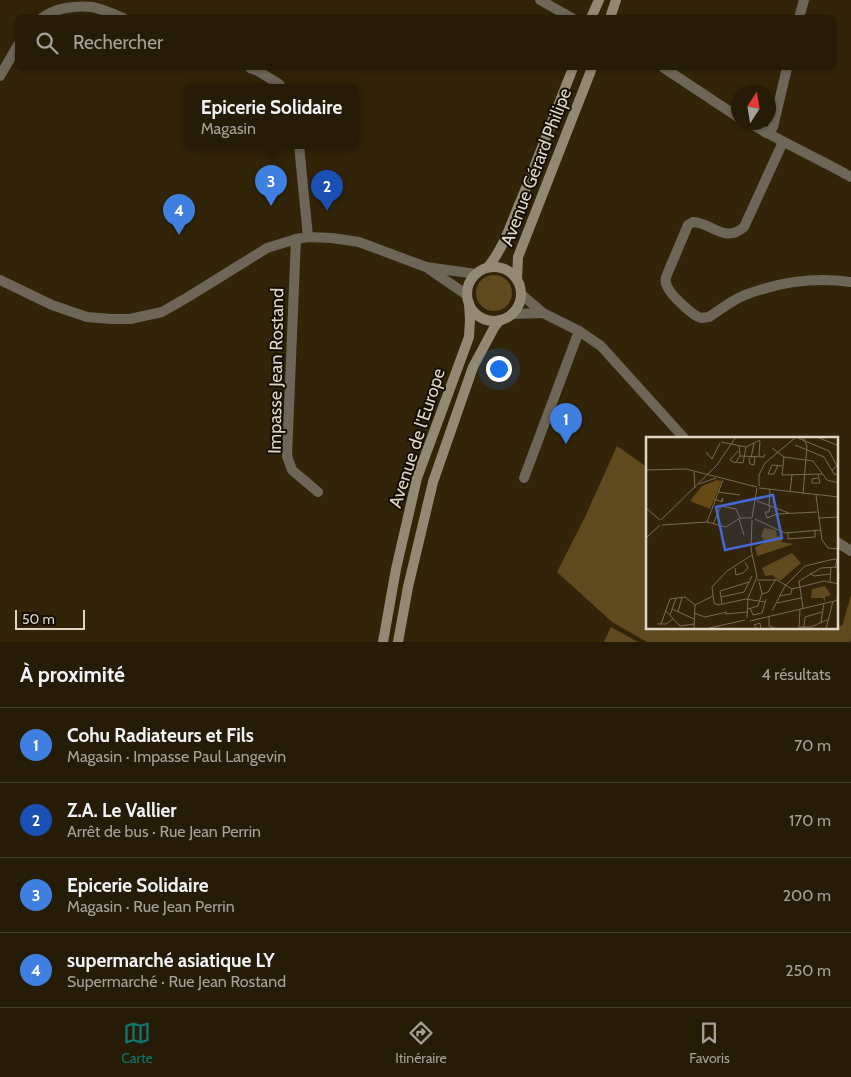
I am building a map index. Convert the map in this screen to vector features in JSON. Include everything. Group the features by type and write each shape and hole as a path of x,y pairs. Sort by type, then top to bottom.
{"main road":[{"path":"592,15 599,0"},
{"path":"611,15 616,0"},
{"name":"Avenue Gérard Philipe","path":"488,267 494,260 538,160 572,70"},
{"name":"Avenue Gérard Philipe","path":"517,280 518,257 591,70"},
{"path":"488,267 505,269 512,273 520,287 520,302 517,308 512,314 500,320 484,319 472,310 468,299 468,287 471,280 476,274 488,267"},
{"name":"Avenue de l'Europe","path":"383,642 396,569 417,478 469,336 468,299"},
{"name":"Avenue de l'Europe","path":"398,642 408,587 433,482 473,367 500,320"}],"street":[{"path":"540,0 567,15"},
{"path":"800,15 804,0"},
{"path":"46,15 62,9 82,7 94,7 115,15"},
{"path":"0,76 15,50"},
{"path":"255,70 279,84"},
{"path":"667,70 731,112"},
{"path":"766,133 773,126 787,70"},
{"path":"761,130 851,176"},
{"path":"783,142 744,226 739,231 728,234 699,222 693,222 688,225 666,277 667,287 688,309 696,316 702,318 709,317 744,296 781,284 807,280 851,282"},
{"path":"299,149 308,238"},
{"path":"0,280 52,305 87,317 130,319 162,312 267,248 296,239 332,238 359,242 426,267 476,274"},
{"name":"Impasse Jean Rostand","path":"296,239 287,456 292,470 318,492"},
{"path":"426,267 468,299"},
{"path":"521,294 543,313 579,331 602,346 683,437"},
{"path":"512,314 543,313"},
{"path":"524,478 579,331"},
{"path":"838,543 851,551"}],"shaded area":[{"path":"494,275 501,276 507,280 511,286 511,300 507,306 501,310 494,311 487,310 481,306 477,300 476,293 477,286 481,280 487,276"},
{"path":"617,446 646,466 646,630 838,630 838,625 842,626 851,595 850,642 647,642 612,622 557,572 585,517"},
{"path":"611,627 638,642 604,642"}],"place":[{"name":"Epicerie Solidaire","path":"271,206"},
{"name":"Z.A. Le Vallier","path":"327,211"},
{"name":"supermarché asiatique LY","path":"179,235"},
{"name":"Cohu Radiateurs et Fils","path":"566,444"}]}
